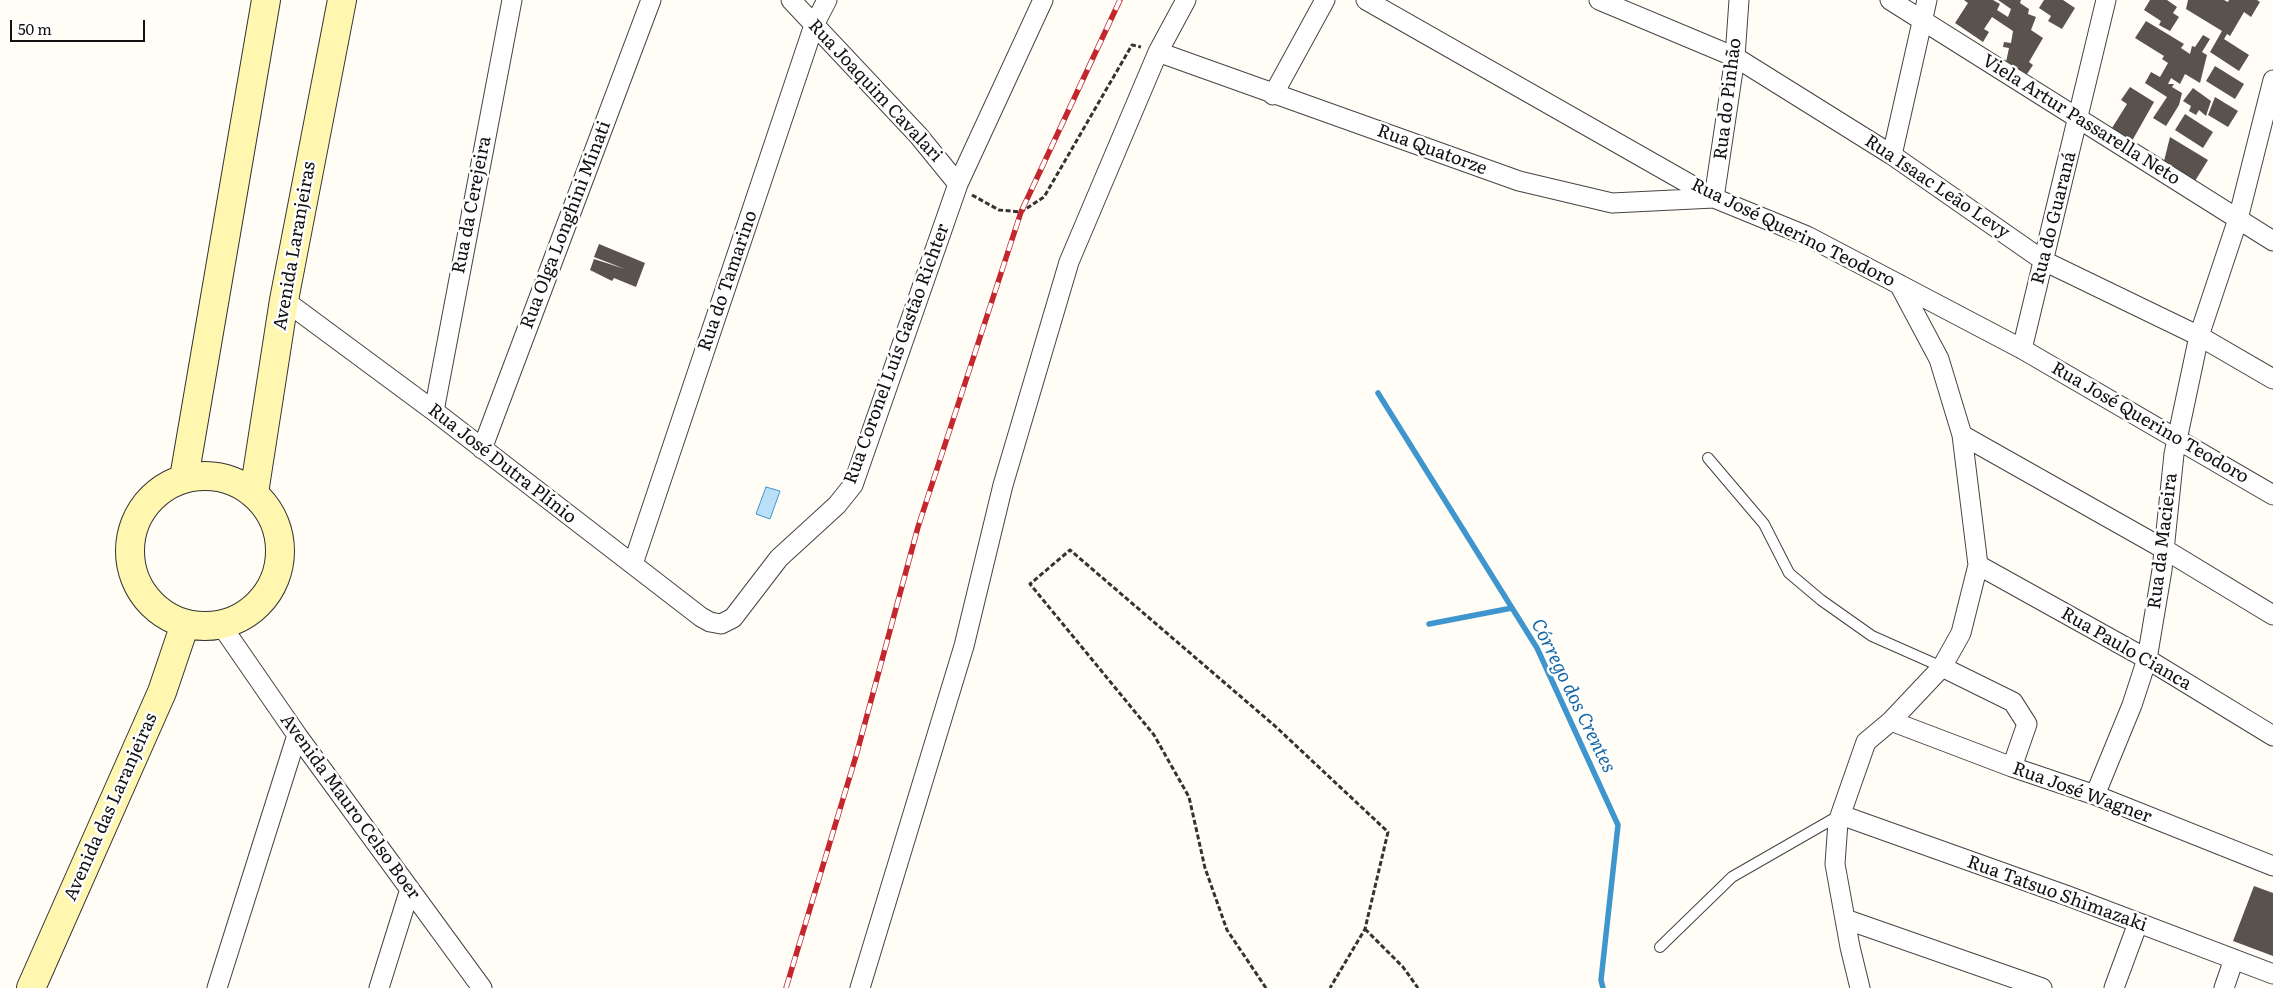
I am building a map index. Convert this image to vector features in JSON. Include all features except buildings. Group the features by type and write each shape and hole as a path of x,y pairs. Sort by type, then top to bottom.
{"street":[{"path":"184,478 266,0"},
{"name":"Avenida Laranjeiras","path":"254,493 284,300 342,0"},
{"name":"Rua da Cerejeira","path":"434,411 512,0"},
{"name":"Rua Olga Longhini Minati","path":"482,449 651,0"},
{"name":"Rua Joaquim Cavalari","path":"791,0 918,135 958,184"},
{"name":"Rua do Tamarino","path":"633,564 814,25 826,0"},
{"name":"Rua Coronel Luís Gastão Richter","path":"721,624 733,618 779,558 837,505 853,485 958,184 1043,0"},
{"path":"860,988 964,646 1003,485 1069,262 1158,52 1186,0"},
{"path":"1274,94 1325,0"},
{"name":"Rua José Querino Teodoro","path":"1366,0 1714,198 1807,236 2022,349 2273,495"},
{"name":"Rua Isaac Leão Levy","path":"1599,0 1735,56 1892,155 2044,261 2199,336 2273,379"},
{"name":"Rua do Pinhão","path":"1714,198 1735,56 1739,0"},
{"name":"Viela Artur Passarella Neto","path":"1890,0 2273,241"},
{"path":"1892,155 1927,0"},
{"name":"Rua do Guaraná","path":"2022,349 2106,0"},
{"name":"Rua Quatorze","path":"1158,52 1519,181 1612,203 1714,198"},
{"name":"Rua da Macieira","path":"2095,795 2132,705 2147,659 2164,549 2177,438 2199,336 2238,219 2273,80"},
{"path":"1860,988 1835,864 1838,822 1866,742 1891,721 1942,667 1961,633 1978,565 1962,435 1939,359 1899,284"},
{"name":"Rua José Dutra Plínio","path":"284,300 434,411 701,617 710,622 721,624"},
{"path":"1962,435 2164,549 2273,615"},
{"path":"199,476 221,477 242,485 254,493 270,512 279,534 280,558 274,581 262,601 243,616 221,625 202,627 185,624 162,614 145,597 133,576 130,552 133,528 145,506 162,489 184,478 199,476"},
{"name":"Rua Paulo Cianca","path":"1978,565 2147,659 2273,736"},
{"name":"Avenida das Laranjeiras","path":"31,988 162,692 185,624"},
{"name":"Avenida Mauro Celso Boer","path":"221,625 297,735 482,988"},
{"path":"1942,667 2012,702 2027,724 2012,767"},
{"name":"Rua José Wagner","path":"1891,721 2012,767 2095,795 2273,866"},
{"path":"217,988 297,735"},
{"name":"Rua Tatsuo Shimazaki","path":"1841,815 2273,974"},
{"path":"379,988 410,888"},
{"path":"1845,919 2042,988"},
{"path":"2114,988 2138,923"},
{"path":"2224,988 2234,959"}],"lane":[{"path":"1708,458 1764,524 1789,573 1820,600 1872,636 1942,667"},
{"path":"1660,947 1732,877 1841,815"}],"path":[{"path":"958,184 980,201 1000,210 1021,212 1044,197 1132,45 1158,52"},
{"path":"1266,988 1227,930 1206,868 1189,797 1154,735 1030,584 1070,550 1275,726 1388,832 1365,929 1330,988"},
{"path":"1365,929 1403,967 1418,988"}],"water":[{"path":"766,487 780,491 770,519 756,514"}],"waterway":[{"name":"Córrego dos Crentes","path":"1378,393 1537,648 1618,825 1601,980 1603,988"},
{"path":"1429,624 1512,608"}],"railway":[{"path":"786,988 856,756 918,527 1021,212 1120,0"}]}
